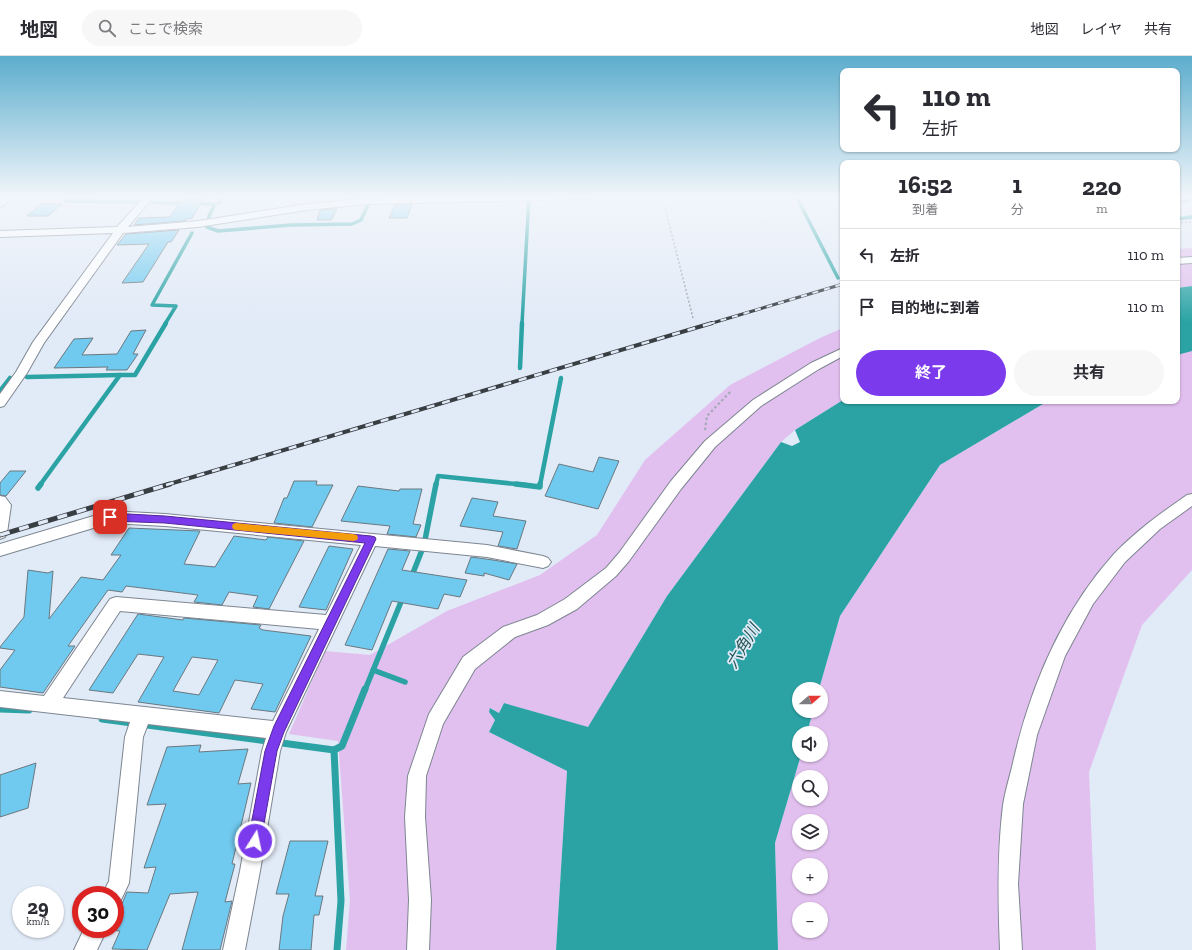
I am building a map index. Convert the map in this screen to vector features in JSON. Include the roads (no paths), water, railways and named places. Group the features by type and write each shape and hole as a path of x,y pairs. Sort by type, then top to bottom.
{"street":[{"path":"0,402 21,373 39,342 114,238"},
{"path":"1180,261 1192,260"},
{"path":"418,950 420,900 415,817 417,776 436,720 469,662 509,632 542,620 571,604 611,572 624,557 676,485 710,444 758,403 815,366 840,354"},
{"path":"1010,950 1008,884 1013,804 1028,735 1057,654 1087,599 1120,558 1155,525 1192,499"},
{"path":"0,502 4,505 0,533"},
{"path":"0,550 110,517 165,520 487,551 543,562"},
{"path":"234,950 275,740 371,539"},
{"path":"49,704 116,604 331,623"},
{"path":"0,699 49,704 139,724 275,740"},
{"path":"118,886 139,724"},
{"path":"85,950 91,938"}],"water":[{"path":"1192,286 1192,351 1180,354 1180,288"},
{"name":"六角川","path":"840,402 840,404 1043,404 940,465 840,616 821,682 792,682 792,718 811,718 809,726 792,726 792,762 799,762 797,770 792,770 792,785 775,843 778,950 556,950 567,771 489,732 495,720 489,712 490,708 499,713 504,703 588,727 667,596 781,442 792,446 800,442 795,430"}],"waterway":[{"path":"165,324 176,306 152,305 189,238"},
{"path":"522,324 527,238"},
{"path":"817,238 838,278"},
{"path":"120,375 135,375 166,323"},
{"path":"520,368 522,323"},
{"path":"27,377 120,375"},
{"path":"40,485 120,375"},
{"path":"0,391 10,378"},
{"path":"540,485 561,378"},
{"path":"436,485 438,476 526,485"},
{"path":"38,488 41,484"},
{"path":"411,578 424,545 436,484"},
{"path":"516,484 540,487 540,485"},
{"path":"373,670 403,597"},
{"path":"365,690 373,670"},
{"path":"373,670 405,682"},
{"path":"334,750 342,746 365,689"},
{"path":"0,709 29,710"},
{"path":"102,719 334,750"},
{"path":"334,750 341,901 337,950"}],"railway":[{"path":"709,324 840,285"},
{"path":"166,485 712,323"},
{"path":"0,535 170,484"}]}
